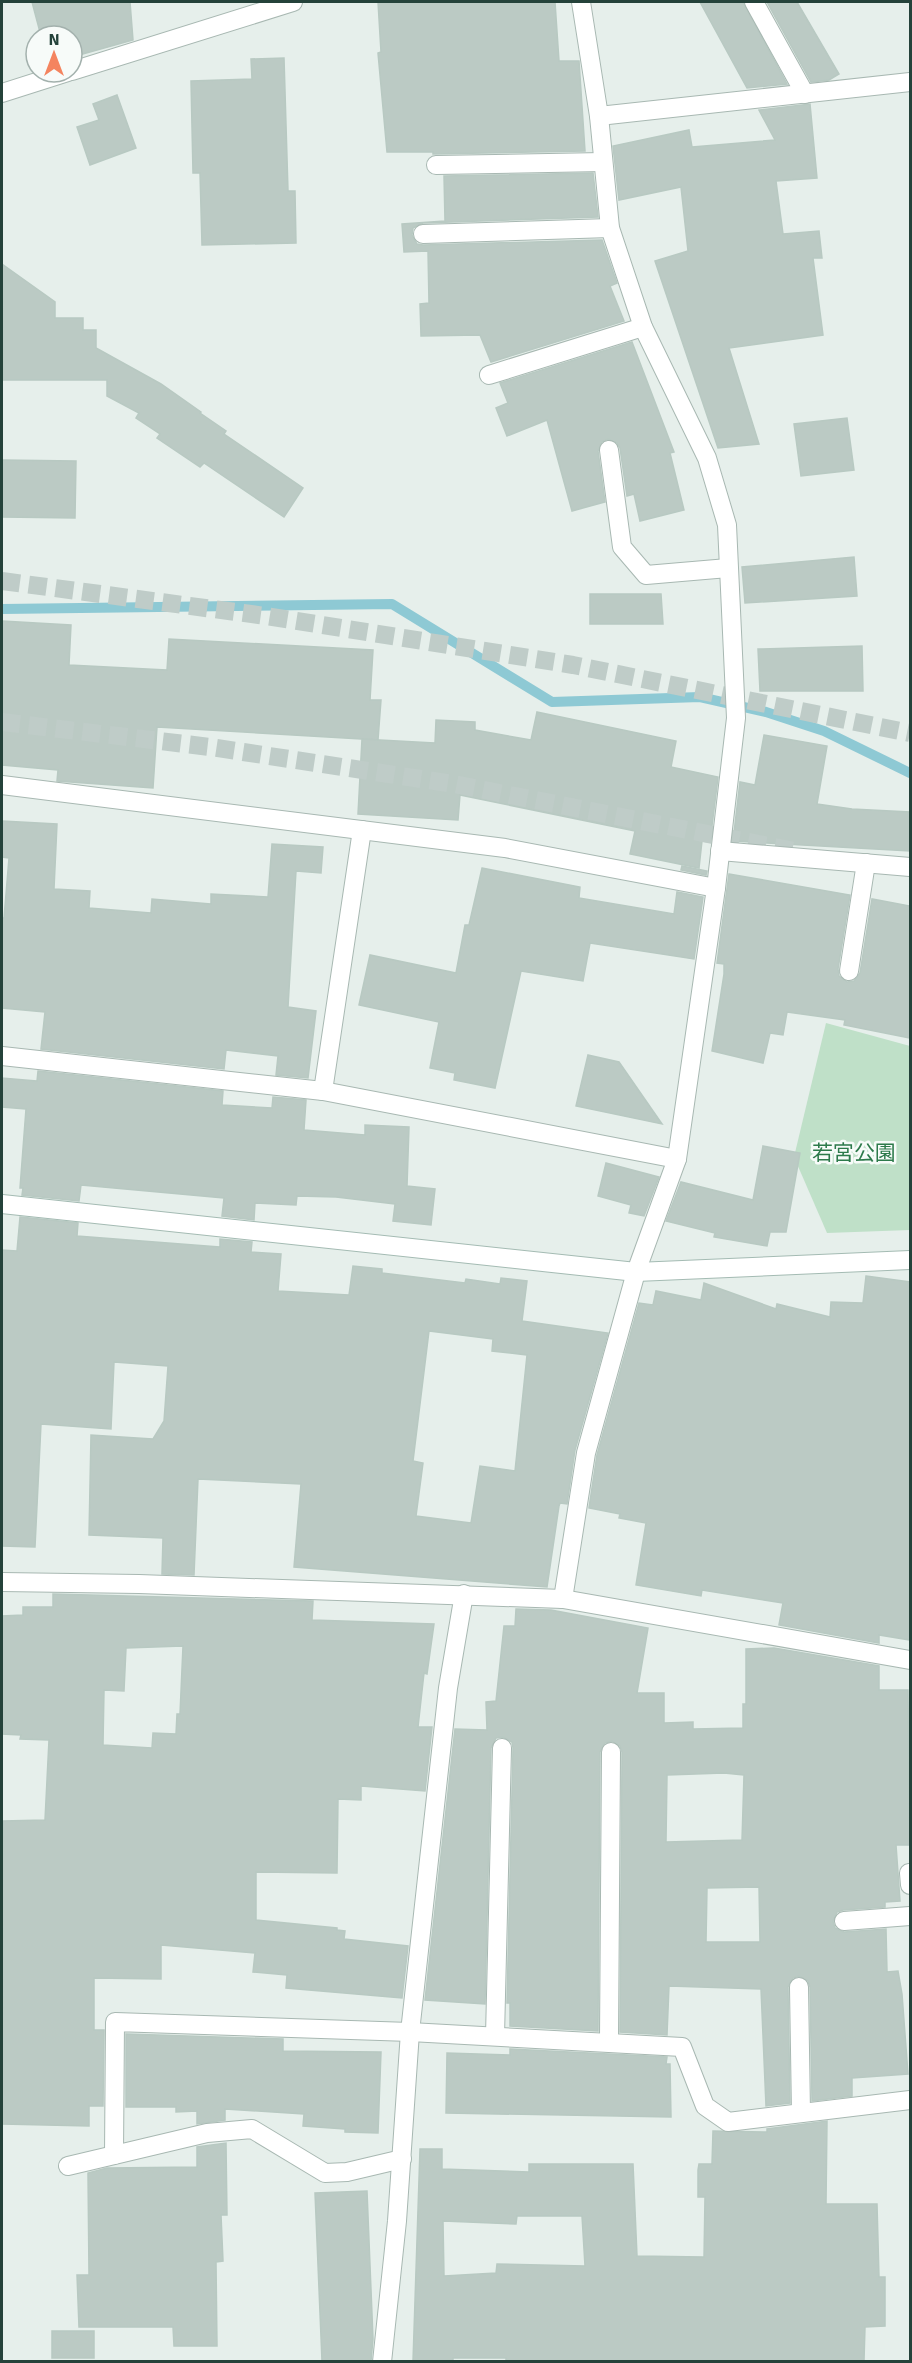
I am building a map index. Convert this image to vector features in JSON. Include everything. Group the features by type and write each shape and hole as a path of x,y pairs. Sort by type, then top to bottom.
{"street":[{"path":"84,67 293,2"},
{"path":"563,1599 586,1453 636,1272 677,1159 716,888 736,718 727,525 707,458 643,327 610,228 599,116 581,2"},
{"path":"754,2 805,94"},
{"path":"599,116 910,82"},
{"path":"2,93 30,84"},
{"path":"436,165 603,162"},
{"path":"423,234 610,228"},
{"path":"489,375 643,327"},
{"path":"609,450 622,548 646,575 728,568"},
{"path":"2,785 505,848 716,888"},
{"path":"323,1090 362,830"},
{"path":"720,851 910,867"},
{"path":"849,971 866,863"},
{"path":"2,1056 323,1090 677,1159"},
{"path":"2,1204 636,1272 910,1260"},
{"path":"2,1582 464,1594 563,1599 910,1660"},
{"path":"382,2361 402,2159 410,2032 448,1688 464,1594"},
{"path":"495,2036 502,1748"},
{"path":"609,2041 611,1752"},
{"path":"844,1921 910,1916"},
{"path":"799,1987 801,2113"},
{"path":"114,2155 115,2022 609,2041 682,2048 705,2106 728,2122 910,2100"},
{"path":"68,2166 207,2133 252,2128 325,2173 347,2172 402,2159"}],"green space":[{"name":"若宮公園","path":"826,1023 910,1046 910,1230 827,1233 794,1157"}],"building":[{"path":"32,2 130,2 133,40 84,54 84,24 38,24"},
{"path":"378,2 555,2 559,61 579,61 585,151 433,154 433,152 387,152 378,53 381,52"},
{"path":"700,2 743,2 787,84 747,88"},
{"path":"767,2 797,2 839,74 829,80 811,82"},
{"path":"284,58 288,191 295,191 296,243 202,245 200,173 193,173 191,81 252,79 251,59"},
{"path":"117,95 136,148 90,165 77,127 99,120 93,104"},
{"path":"810,104 817,178 776,181 783,234 819,231 822,258 813,258 823,335 729,348 759,444 718,448 655,261 688,251 681,187 619,200 613,146 689,130 692,147 775,140 759,110"},
{"path":"593,173 598,217 423,223 413,228 412,235 417,244 423,245 602,240 617,283 610,286 624,321 491,362 480,335 421,336 420,304 429,303 428,251 404,252 402,224 445,221 444,176"},
{"path":"2,264 55,302 55,318 83,318 83,330 96,330 96,348 161,384 226,431 224,434 303,488 284,517 204,463 200,467 157,438 160,434 136,418 139,413 107,396 107,380 3,380"},
{"path":"632,342 674,452 670,453 684,510 640,521 634,494 627,496 620,448 617,443 608,439 602,442 598,451 605,502 572,511 547,420 507,436 496,408 508,403 500,383"},
{"path":"847,418 854,470 801,476 794,424"},
{"path":"2,460 76,461 75,518 2,517"},
{"path":"854,557 857,596 745,603 742,567"},
{"path":"590,594 661,594 663,624 590,624"},
{"path":"2,621 71,625 69,665 167,670 169,639 373,650 370,700 381,700 378,740 157,727 153,788 57,781 58,770 2,765"},
{"path":"862,646 863,691 760,691 758,649"},
{"path":"537,712 676,741 671,767 718,777 710,842 702,841 699,868 630,854 635,831 460,795 458,820 358,814 362,739 435,743 436,720 475,722 475,730 531,740"},
{"path":"764,735 827,746 817,804 852,809 910,812 910,851 733,841 740,782 755,785"},
{"path":"2,821 57,824 54,889 90,891 89,908 151,913 152,899 211,904 211,894 268,897 272,844 323,847 321,873 296,871 288,1007 316,1011 308,1078 276,1075 278,1056 226,1050 224,1069 41,1049 45,1012 2,1008 2,918 4,918 9,858 2,857"},
{"path":"682,866 707,871 706,875 681,870"},
{"path":"482,868 580,887 579,898 674,914 677,892 703,897 694,959 590,943 583,981 521,971 495,1088 454,1080 455,1073 430,1068 439,1022 359,1005 370,955 456,973 465,925 469,925"},
{"path":"729,874 850,895 838,969 839,976 847,982 854,981 860,973 872,899 910,906 910,1038 844,1025 845,1020 787,1012 783,1035 770,1033 763,1063 712,1051 724,974 724,964 717,963"},
{"path":"588,1055 619,1062 662,1124 576,1106"},
{"path":"38,1071 223,1091 222,1105 272,1108 273,1097 306,1100 304,1130 365,1135 365,1125 409,1127 407,1186 435,1189 431,1225 393,1221 395,1204 336,1197 297,1196 296,1205 255,1203 254,1220 222,1216 224,1198 81,1185 79,1201 22,1195 23,1188 20,1188 26,1109 2,1107 2,1078 37,1081"},
{"path":"763,1146 800,1153 786,1232 770,1232 767,1246 714,1237 715,1233 666,1221 681,1182 753,1200"},
{"path":"606,1163 659,1177 644,1216 629,1213 631,1205 598,1196"},
{"path":"20,1217 78,1223 77,1236 220,1247 220,1239 252,1242 251,1252 281,1254 278,1291 349,1295 353,1266 382,1269 382,1273 465,1283 466,1279 500,1284 501,1278 527,1281 522,1321 608,1333 575,1450 567,1504 560,1503 559,1506 547,1587 294,1567 301,1484 198,1479 194,1575 162,1574 163,1538 89,1535 91,1435 153,1439 164,1421 168,1366 114,1362 111,1429 41,1424 35,1547 2,1546 2,1250 17,1251","holes":["429,1331 493,1339 492,1351 527,1355 515,1471 480,1466 471,1523 416,1516 423,1463 413,1461"]},
{"path":"866,1276 910,1282 910,1640 879,1635 879,1643 779,1625 783,1603 702,1590 701,1596 636,1585 646,1523 619,1518 620,1514 589,1508 597,1455 639,1303 653,1305 656,1291 701,1300 704,1283 776,1309 777,1304 830,1317 831,1302 863,1303"},
{"path":"53,1594 313,1601 312,1620 434,1624 427,1674 424,1673 418,1727 432,1727 425,1791 361,1786 361,1800 338,1799 337,1873 256,1872 256,1920 337,1928 337,1930 345,1931 344,1939 408,1946 402,1998 286,1988 287,1975 253,1972 255,1953 161,1945 161,1979 94,1978 94,2030 104,2030 103,2106 89,2106 89,2126 2,2124 3,1821 45,1820 49,1740 20,1739 21,1735 2,1734 2,1616 23,1615 23,1607 53,1607","holes":["183,1646 180,1714 177,1714 176,1734 153,1733 152,1748 103,1745 104,1690 124,1691 126,1648"]},
{"path":"516,1609 551,1610 648,1628 637,1693 664,1693 664,1723 693,1722 693,1729 743,1728 743,1704 746,1704 746,1649 774,1648 879,1666 879,1690 908,1690 910,1845 896,1845 900,1901 885,1902 885,1907 843,1910 837,1912 833,1921 835,1928 844,1932 886,1929 887,1972 898,1971 902,1994 908,2074 852,2078 852,2096 812,2101 810,1987 808,1981 799,1976 793,1978 788,1987 790,2103 766,2106 761,1989 669,1986 667,2035 620,2032 622,1752 620,1746 612,1741 605,1743 600,1752 598,2031 510,2026 510,2003 507,2003 513,1748 512,1742 503,1737 496,1738 491,1748 485,2004 425,2000 455,1729 487,1730 486,1702 496,1701 504,1626 515,1626","holes":["724,1773 744,1775 742,1840 666,1842 667,1775","759,1887 760,1942 706,1942 707,1888"]},
{"path":"126,2034 283,2039 283,2051 381,2052 378,2133 345,2132 345,2129 303,2126 304,2114 225,2109 225,2120 197,2124 197,2111 176,2112 176,2107 126,2107"},
{"path":"510,2049 667,2057 666,2064 670,2064 671,2117 446,2113 447,2053 510,2055"},
{"path":"827,2121 826,2204 877,2204 879,2277 885,2277 885,2326 865,2327 864,2361 506,2361 506,2358 453,2358 453,2361 413,2361 420,2149 442,2149 442,2169 529,2172 529,2164 633,2164 637,2256 704,2257 705,2197 698,2197 698,2170 699,2164 712,2164 713,2131 767,2132 767,2129","holes":["517,2216 582,2216 585,2266 497,2264 496,2273 444,2276 443,2221 516,2224"]},
{"path":"226,2143 227,2215 221,2215 223,2261 216,2262 217,2346 174,2346 173,2327 79,2327 77,2275 89,2275 88,2173 107,2168 197,2167 197,2147"},
{"path":"367,2191 373,2339 371,2361 322,2361 315,2193"},
{"path":"52,2331 94,2331 94,2358 52,2358"}],"waterway":[{"path":"2,609 392,604 552,702 700,697 766,712 824,731 910,773"}],"tunnel":[{"path":"2,581 266,616 573,665 910,733"},
{"path":"2,722 210,747 454,784 794,851"}]}
